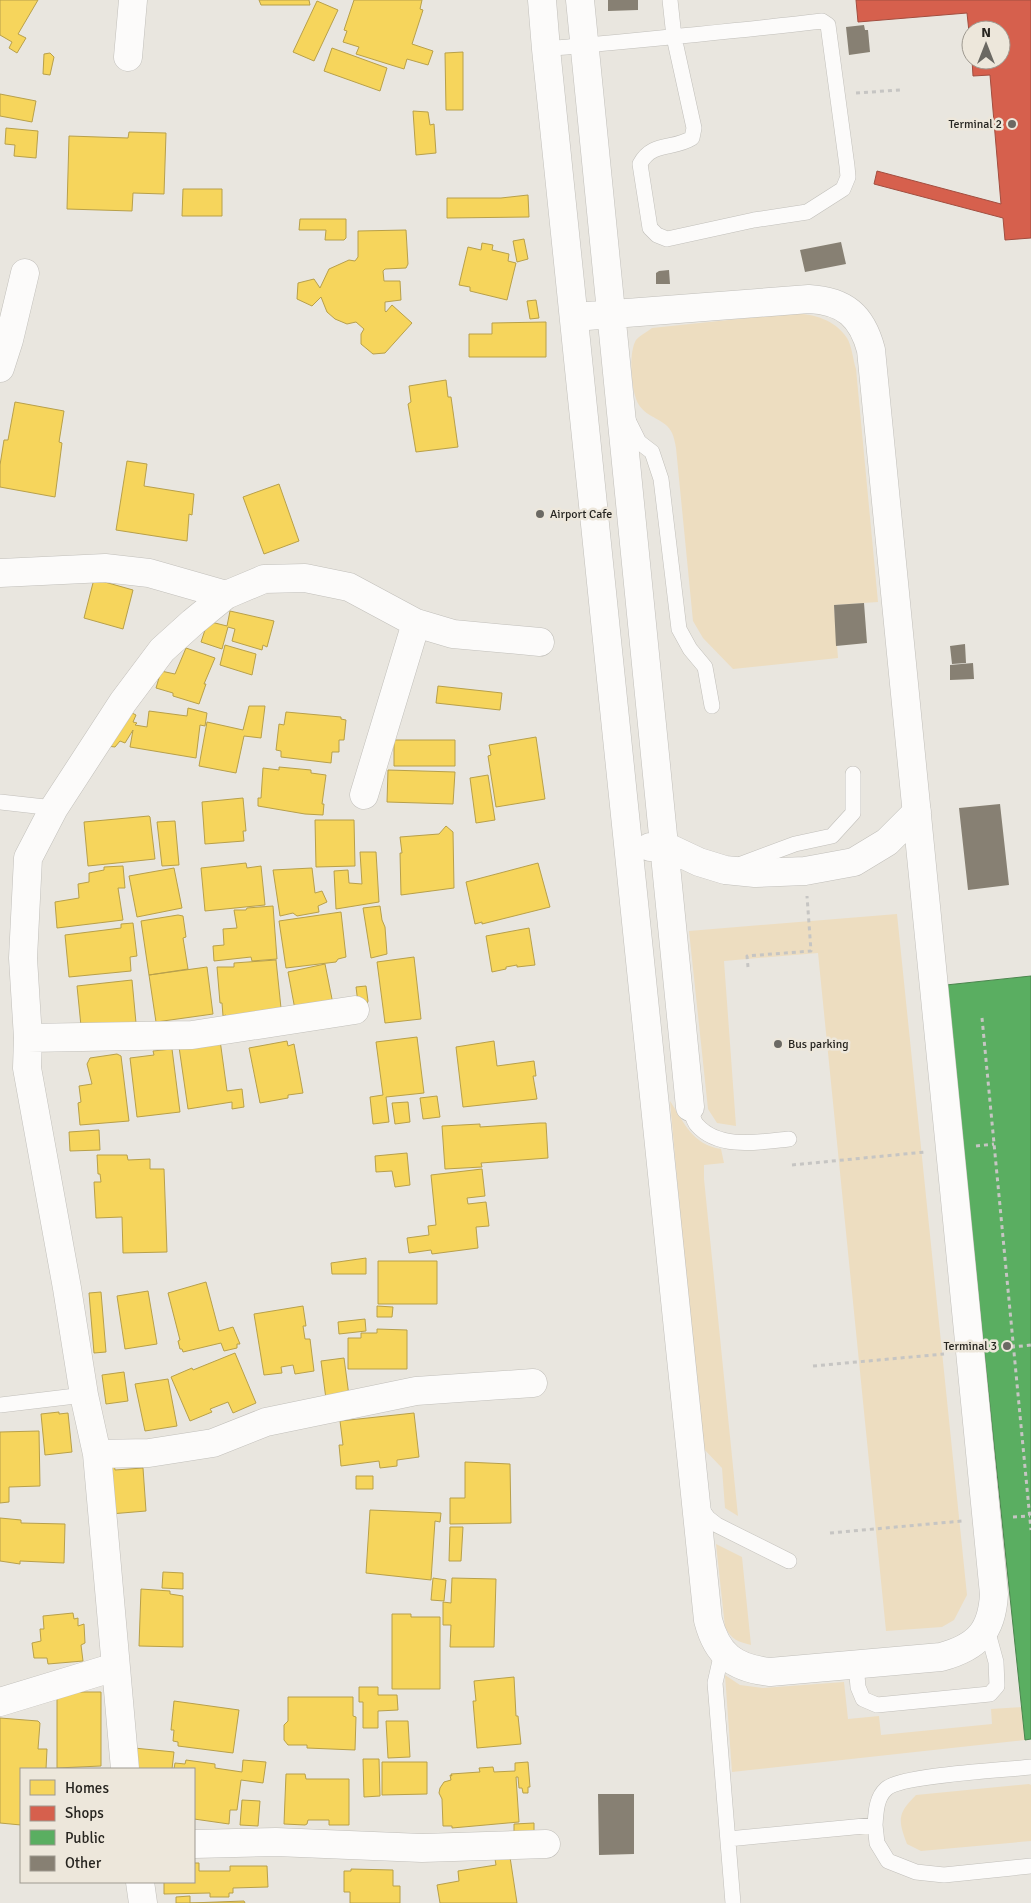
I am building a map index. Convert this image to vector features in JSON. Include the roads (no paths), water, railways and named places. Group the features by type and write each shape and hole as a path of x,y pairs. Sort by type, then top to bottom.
{"street":[{"path":"128,57 133,0"},
{"path":"542,0 546,49 694,1488 708,1620 712,1637 722,1652 735,1663 752,1670 770,1672 941,1657 959,1652 975,1643 986,1629 993,1612 994,1594 871,350 866,333 857,318 843,307 826,300 809,299 574,317"},
{"path":"580,0 690,1107"},
{"path":"0,368 9,340 25,273"},
{"path":"0,573 105,568 149,573 226,595"},
{"path":"125,1768 97,1454 84,1395 67,1288 27,1068 28,1038 24,958 28,858 54,808 122,702 162,650 226,595 264,579 305,578 349,587 416,623 453,634 540,642"},
{"path":"364,796 416,623"},
{"path":"628,848 665,846 699,862 725,870 755,873 804,871 854,862 887,842 917,812"},
{"path":"28,1038 192,1035 355,1010"},
{"path":"97,1454 149,1453 213,1443 266,1422 416,1391 533,1382"},
{"path":"0,1702 115,1667"},
{"path":"195,1844 276,1842 422,1848 546,1844"},
{"path":"140,1883 143,1903"}],"lane":[{"path":"546,49 674,36 778,26 822,21 828,24 847,166 848,177 843,189 807,212 754,220 667,239 657,235 650,228 640,164 645,155 654,149 684,143 692,138 694,128 674,36 670,0"},
{"path":"621,405 639,442 652,452 661,479 679,628 690,649 705,667 712,706"},
{"path":"725,870 795,844 832,836 853,813 853,774"},
{"path":"0,802 54,808"},
{"path":"690,1107 696,1124 712,1137 740,1143 789,1139"},
{"path":"0,1405 84,1395"},
{"path":"694,1488 701,1509 712,1522 789,1561"},
{"path":"856,1664 858,1687 863,1699 877,1705 990,1694 997,1686 996,1662 986,1629"},
{"path":"722,1652 715,1683 733,1903"},
{"path":"1031,1767 908,1779 886,1788 877,1805 875,1825 877,1843 888,1861 916,1872 944,1875 1031,1866"},
{"path":"728,1839 875,1825"}],"place":[{"name":"Terminal 2","path":"1012,124"},
{"name":"Airport Cafe","path":"540,514"},
{"name":"Bus parking","path":"778,1044"},
{"name":"Terminal 3","path":"1007,1346"}]}
